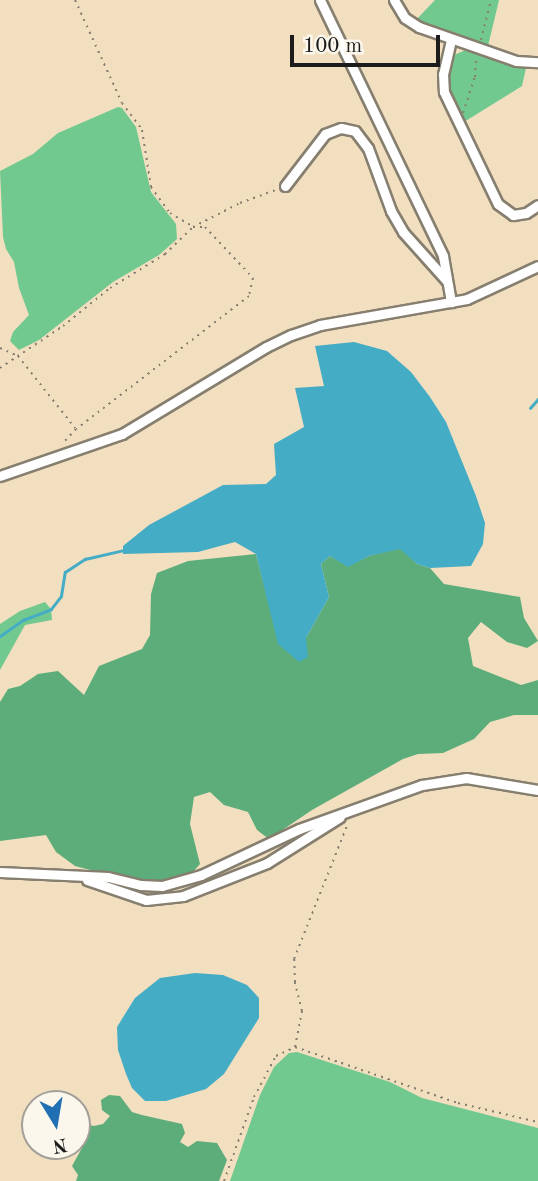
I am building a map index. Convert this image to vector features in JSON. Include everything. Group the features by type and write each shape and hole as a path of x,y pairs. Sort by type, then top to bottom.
{"street":[{"path":"320,0 443,256 451,302"},
{"path":"394,0 409,22 451,40 522,62 538,62"},
{"path":"451,40 442,81 456,117 502,209 518,215 538,205"},
{"path":"285,186 325,135 341,128 355,131 368,148 391,211 403,232 447,281"},
{"path":"0,476 122,433 160,414 266,347 291,335 320,325 467,299 538,266"},
{"path":"0,872 108,877 152,887 186,880 299,829 387,796 446,779 481,779 538,790"},
{"path":"81,877 146,900 183,897 267,863 346,813"}],"path":[{"path":"52,457 76,429 249,296 253,278 205,227 193,228 170,213 151,187 142,130 122,103 75,0"},
{"path":"456,117 468,106 477,70 477,48 491,0"},
{"path":"0,368 110,288 165,254 193,228 240,203 285,186"},
{"path":"0,348 18,356 76,429"},
{"path":"295,1046 302,1011 295,982 294,959 350,819 346,813"},
{"path":"224,1181 254,1097 276,1056 295,1046 458,1103 538,1122"}],"green space":[{"path":"435,0 499,0 488,46 416,20"},
{"path":"468,49 526,68 522,86 464,122 449,92 447,78 454,55"},
{"path":"118,107 122,108 136,127 151,192 176,224 177,239 159,255 113,282 39,340 19,350 10,341 13,332 29,315 19,288 14,262 3,237 0,171 33,154 58,133"},
{"path":"400,548 417,564 430,568 444,584 520,597 524,618 538,641 527,648 507,642 481,622 468,638 473,666 521,685 538,680 538,715 514,715 490,722 474,739 443,753 418,754 403,759 312,810 269,839 257,830 248,812 224,805 210,792 194,797 190,824 200,864 185,881 155,887 75,866 56,852 46,835 0,841 0,702 8,689 20,686 38,674 58,671 84,695 99,666 142,649 150,635 151,594 157,573 188,561 256,554 263,582 306,638 329,597 321,564 330,556 348,566 369,556"},
{"path":"45,602 51,609 52,620 25,625 0,670 0,624 20,611"},
{"path":"297,1052 390,1082 422,1098 538,1128 538,1181 230,1181 260,1095 274,1067 289,1053"},
{"path":"109,1095 120,1096 132,1112 182,1124 185,1133 180,1142 188,1147 197,1141 217,1143 227,1160 219,1181 76,1181 78,1175 72,1166 75,1160 91,1160 91,1125 103,1124 110,1116 102,1110 101,1100"}],"water":[{"path":"354,342 387,351 411,372 446,422 485,523 483,544 471,566 430,568 417,564 400,549 369,556 348,567 330,556 321,564 329,597 306,638 308,657 299,662 278,644 256,554 235,542 198,552 123,554 123,546 149,525 223,485 266,484 276,475 274,444 304,427 295,388 324,386 315,346"},
{"path":"195,973 223,975 247,985 259,998 259,1018 224,1074 206,1089 166,1101 145,1101 132,1088 126,1074 118,1050 117,1027 135,998 160,978"}],"waterway":[{"path":"530,408 538,399"},
{"path":"0,636 23,620 51,609 61,596 65,572 85,559 123,550"}]}
